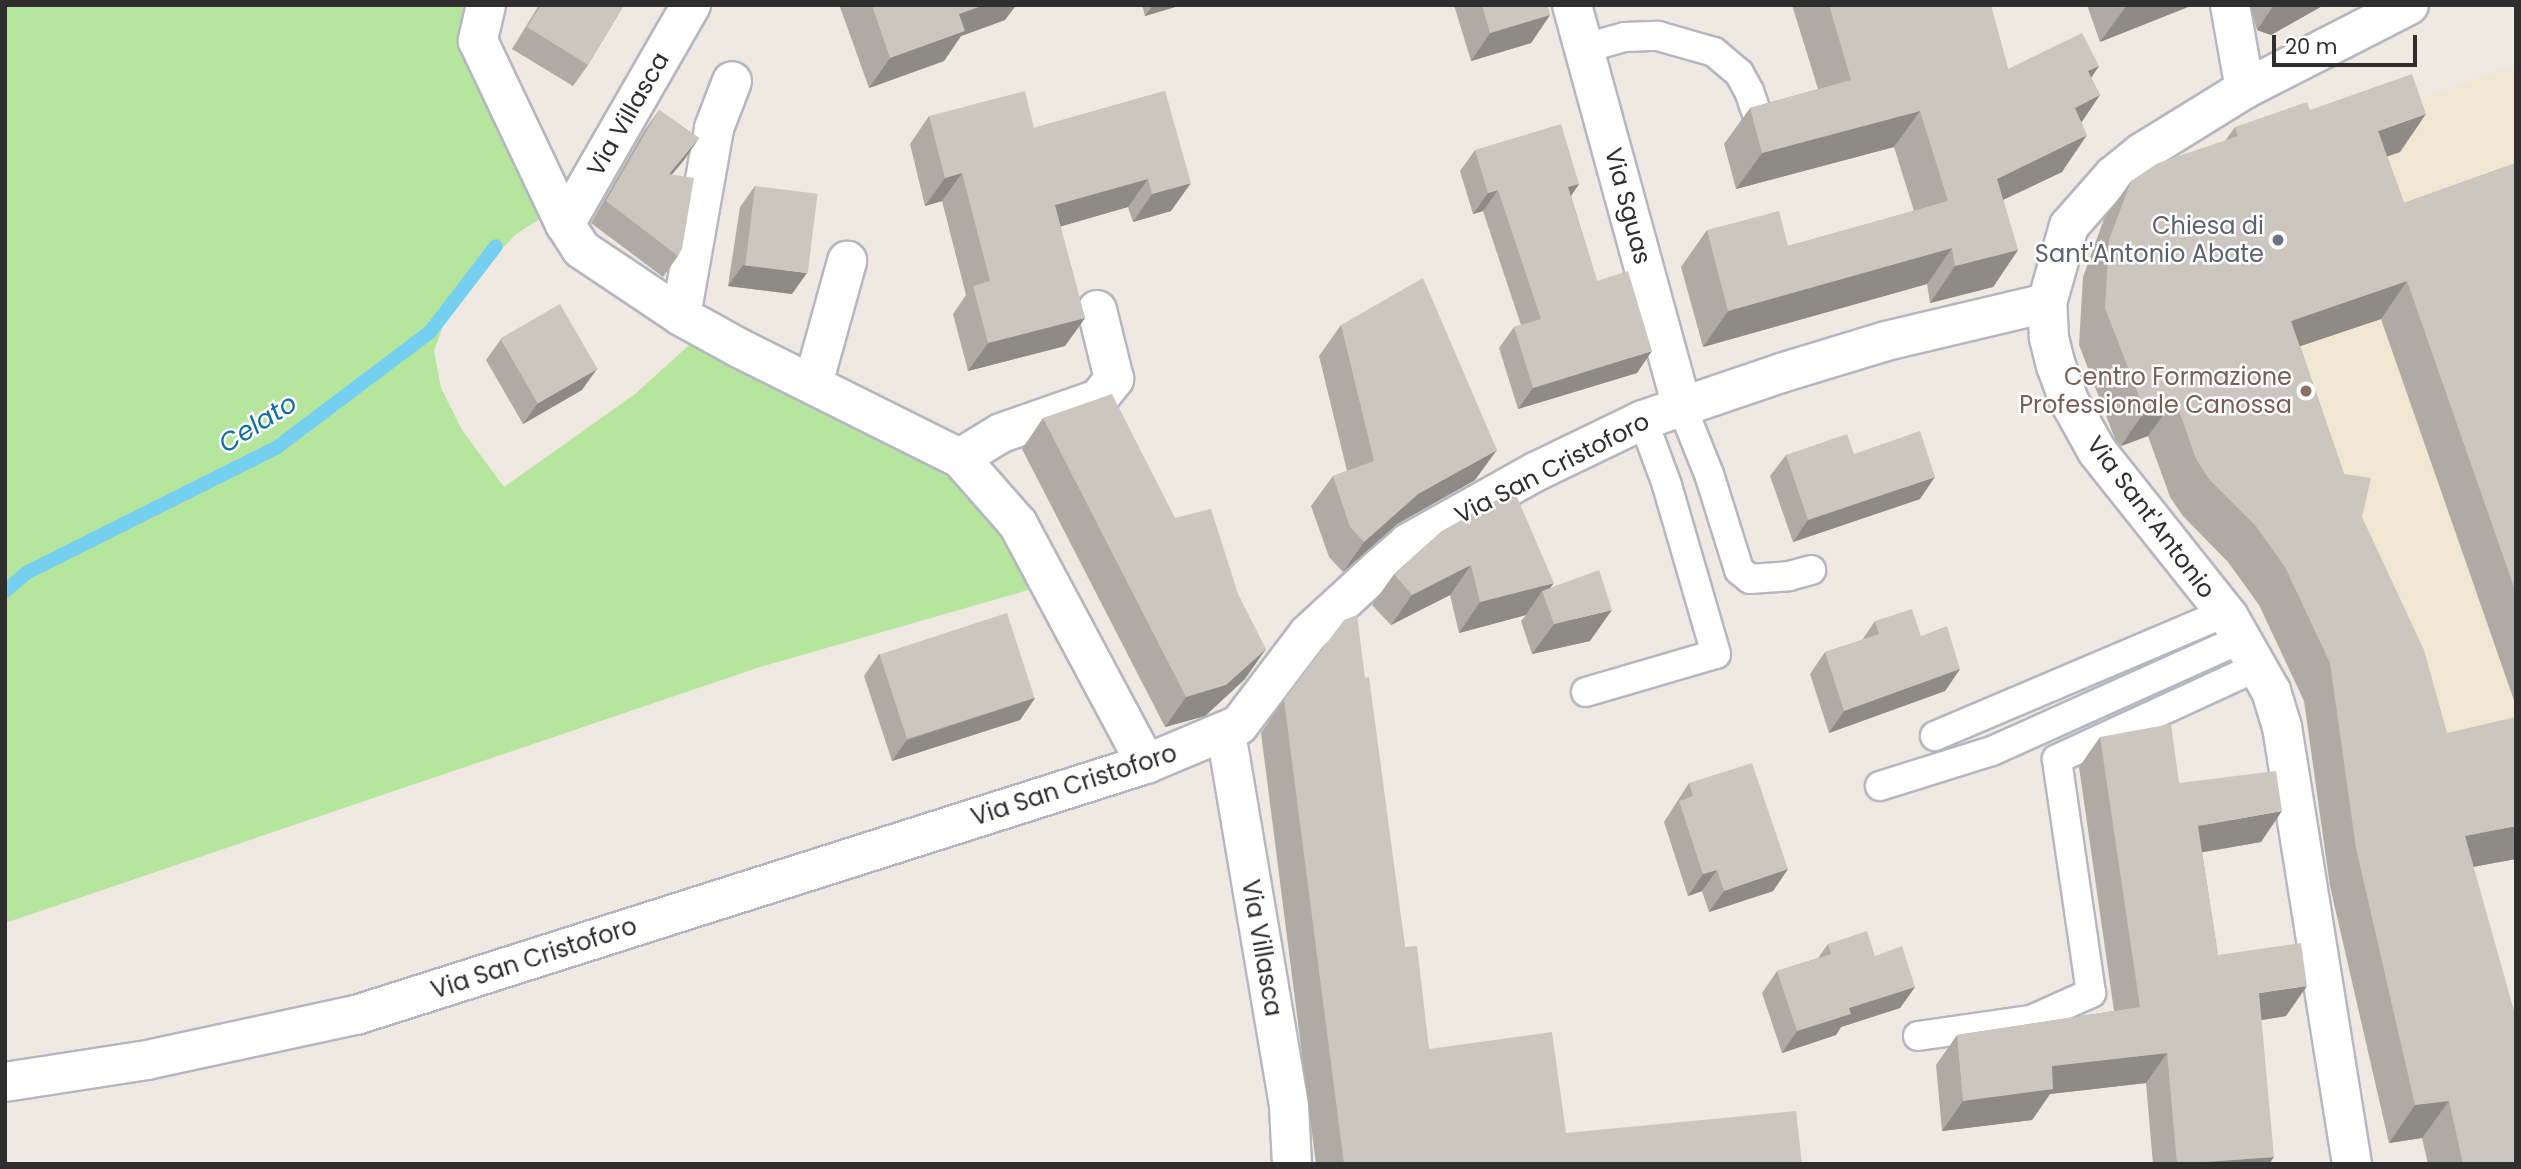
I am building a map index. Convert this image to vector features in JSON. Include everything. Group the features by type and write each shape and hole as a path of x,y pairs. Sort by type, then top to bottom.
{"street":[{"path":"486,5 478,41 565,223 581,249 681,316 739,348 960,458 1018,524 1146,764"},
{"name":"Via Villasca","path":"565,223 691,5"},
{"name":"Via Sguas","path":"1572,5 1682,407"},
{"path":"2230,5 2245,89"},
{"name":"Via Sant'Antonio","path":"2352,1164 2282,727 2271,691 2242,639 2097,451 2069,401 2056,366 2049,337 2047,303 2069,226 2090,198 2112,176 2143,152 2245,89 2409,5"},
{"path":"681,316 714,128 732,81"},
{"path":"813,384 847,261"},
{"name":"Via San Cristoforo","path":"5,1082 147,1060 356,1015 1146,764 1226,733 1248,715 1265,687 1308,634 1408,543 1535,472 1643,420 1682,407 1886,341 2047,303"},
{"path":"960,458 1001,433 1098,399 1114,379 1097,310"},
{"name":"Via Villasca","path":"1226,733 1289,1107 1292,1164"}],"lane":[{"path":"1585,48 1625,37 1658,36 1714,52 1739,73 1758,117"},
{"path":"1682,407 1709,474 1739,570 1750,579 1789,576 1811,570"},
{"path":"1586,692 1716,654 1667,485 1643,420"},
{"path":"1935,736 2242,639"},
{"path":"1880,786 1992,751 2242,639"},
{"path":"1918,1037 2031,1020 2091,993 2057,759 2242,639"}],"shaded area":[{"name":"Centro Formazione Professionale Canossa","path":"2516,65 2516,749 2420,770 2398,688 2218,552 2183,516 2170,497 2148,436 2118,446 2079,345 2083,277 2101,227 2117,211 2284,147"}],"green space":[{"path":"5,5 468,5 546,215 516,234 452,301 434,351 441,388 462,430 504,487 635,394 697,338 954,465 1046,585 760,667 5,923"}],"building":[{"path":"541,5 624,5 588,65 527,27"},
{"path":"872,5 984,5 959,14 965,31 890,58"},
{"path":"1482,5 1547,5 1550,15 1490,33"},
{"path":"1829,5 1991,5 2008,69 2082,33 2099,66 2088,71 2100,95 2075,108 2087,135 1997,179 2018,250 1955,266 1952,248 1728,311 1707,230 1779,211 1788,246 1948,201 1920,111 1762,153 1750,108 1851,80"},
{"name":"Centro Formazione Professionale Canossa","path":"2412,74 2426,114 2378,131 2404,203 2516,163 2516,593 2407,281 2291,321 2344,474 2371,478 2362,517 2424,650 2447,733 2516,717 2516,826 2465,836 2516,1018 2516,1164 2463,1164 2449,1101 2415,1105 2356,848 2330,663 2285,567 2255,525 2209,479 2196,459 2175,399 2147,408 2141,401 2105,308 2109,240 2131,181 2158,163 2238,136 2235,127 2307,102 2310,110"},
{"path":"1025,91 1034,128 1165,91 1191,183 1152,194 1148,179 1055,205 1085,318 988,343 973,286 990,281 962,173 945,178 929,116"},
{"path":"659,110 699,138 669,174 694,178 682,249 678,256 606,201"},
{"path":"1561,124 1579,184 1568,187 1597,281 1628,271 1652,351 1533,388 1514,327 1541,319 1498,190 1488,193 1475,150"},
{"path":"755,186 818,194 808,273 745,265"},
{"path":"1423,278 1497,450 1418,494 1364,542 1350,527 1333,476 1374,461 1341,325"},
{"path":"560,304 598,369 538,403 500,338"},
{"path":"1112,394 1175,518 1211,509 1238,594 1266,649 1226,685 1186,697 1043,418"},
{"path":"1920,431 1935,477 1808,520 1786,455 1847,434 1854,454"},
{"path":"1514,490 1554,583 1480,602 1471,565 1412,595 1394,574 1442,531"},
{"path":"1599,570 1612,610 1554,624 1542,591"},
{"path":"1912,609 1921,636 1947,626 1960,669 1844,711 1825,652 1879,634 1875,621"},
{"path":"1007,613 1035,698 907,739 880,654"},
{"path":"1357,615 1365,678 1369,677 1405,947 1417,946 1429,1049 1552,1032 1566,1133 1796,1111 1802,1164 1344,1164 1284,700 1344,620"},
{"path":"2171,724 2179,783 2276,771 2282,811 2198,826 2218,955 2301,943 2307,986 2259,993 2274,1157 2177,1164 2167,1053 2052,1066 2053,1089 1963,1101 1957,1035 2140,1007 2100,737"},
{"path":"1752,763 1788,869 1724,891 1717,870 1703,874 1679,801 1693,796 1689,783"},
{"path":"1867,931 1875,956 1902,946 1915,987 1849,1008 1851,1014 1797,1031 1777,971 1831,954 1828,944"}],"waterway":[{"name":"Celato","path":"5,591 28,572 276,448 430,332 496,246"}],"place":[{"name":"Chiesa di Sant'Antonio Abate","path":"2278,240"},
{"name":"Centro Formazione Professionale Canossa","path":"2306,391"}]}
